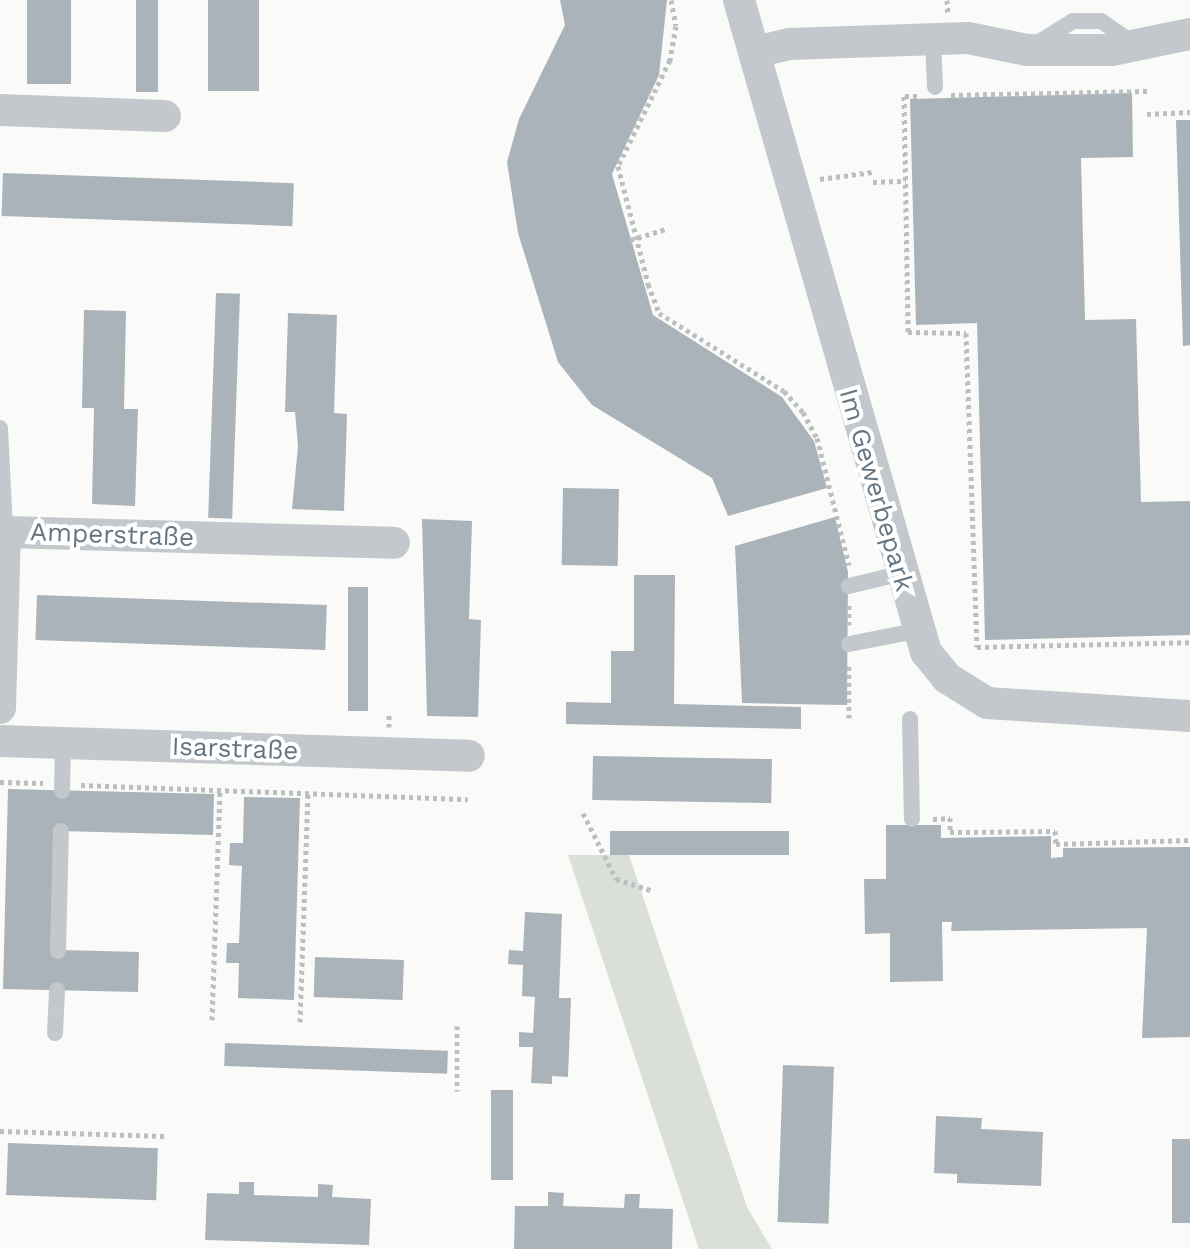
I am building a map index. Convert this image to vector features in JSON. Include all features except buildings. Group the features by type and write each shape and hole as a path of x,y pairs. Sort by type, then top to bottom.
{"street":[{"name":"Im Gewerbepark","path":"739,0 915,631 947,678 987,703 1190,716"},
{"path":"755,52 968,38 1027,50 1138,48 1190,34"},
{"path":"0,110 165,116"},
{"name":"Amperstraße","path":"0,708 5,532 394,543"},
{"name":"Isarstraße","path":"0,741 469,756"}],"lane":[{"path":"933,39 935,87"},
{"path":"0,428 5,532"},
{"path":"849,586 899,574"},
{"path":"849,644 915,631"},
{"path":"910,719 912,819"},
{"path":"62,787 63,743"},
{"path":"58,951 61,831"},
{"path":"55,1033 57,990"}],"path":[{"path":"671,0 676,26 670,60 618,166 632,239 659,313 784,391 803,412 848,551 849,718"},
{"path":"1147,91 904,96 908,332 966,333 977,647 1190,642"},
{"path":"1147,114 1190,112"},
{"path":"791,183 873,172"},
{"path":"873,182 906,181"},
{"path":"632,239 667,229"},
{"path":"0,782 62,787 468,799"},
{"path":"212,1020 220,790"},
{"path":"300,1022 308,793"},
{"path":"583,813 616,879 652,891"},
{"path":"912,819 950,818 950,832 1055,831 1056,844 1190,840"},
{"path":"457,1026 457,1091"},
{"path":"0,1131 165,1136"}],"shaded area":[{"path":"568,855 629,855 747,1207 772,1249 699,1249"}]}
